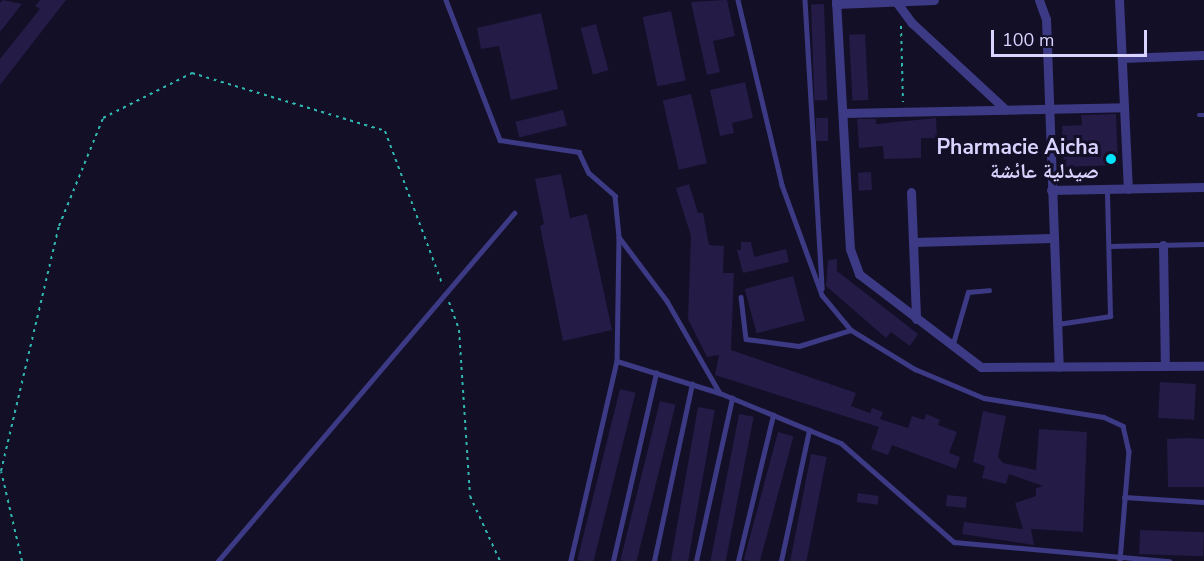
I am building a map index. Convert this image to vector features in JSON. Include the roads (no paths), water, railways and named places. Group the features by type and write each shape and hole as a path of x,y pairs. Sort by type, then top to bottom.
{"street":[{"path":"934,0 836,2 845,113 850,249 855,268 973,363 989,369 1204,366"},
{"path":"1038,0 1046,19 1047,108 1059,367"},
{"path":"1119,0 1128,189"},
{"path":"896,1 901,11 1005,109"},
{"path":"1122,58 1204,55"},
{"path":"845,113 1124,107"},
{"path":"1051,190 1204,187"},
{"path":"912,192 916,319"},
{"path":"914,242 1052,238"},
{"path":"1163,245 1165,366"}],"lane":[{"path":"446,0 500,140 579,152 588,173 615,196 619,237 617,361 571,561"},
{"path":"738,0 782,185 822,295 851,330 915,369 984,398 1104,417 1123,426 1129,451 1121,559"},
{"path":"805,0 822,295"},
{"path":"1057,324 1110,316 1107,189"},
{"path":"219,561 514,213"},
{"path":"619,237 667,301 720,393"},
{"path":"1110,246 1204,244"},
{"path":"952,346 968,292 989,290"},
{"path":"741,297 746,339 799,346 851,330"},
{"path":"617,361 720,393 841,443 954,542 1121,559 1169,561"},
{"path":"613,561 656,373"},
{"path":"654,561 692,384"},
{"path":"696,561 732,398"},
{"path":"738,561 773,415"},
{"path":"781,561 809,430"},
{"path":"1124,497 1204,502"}],"place":[{"name":"Pharmacie Aicha صيدلية عائشة","path":"1111,159"}]}
